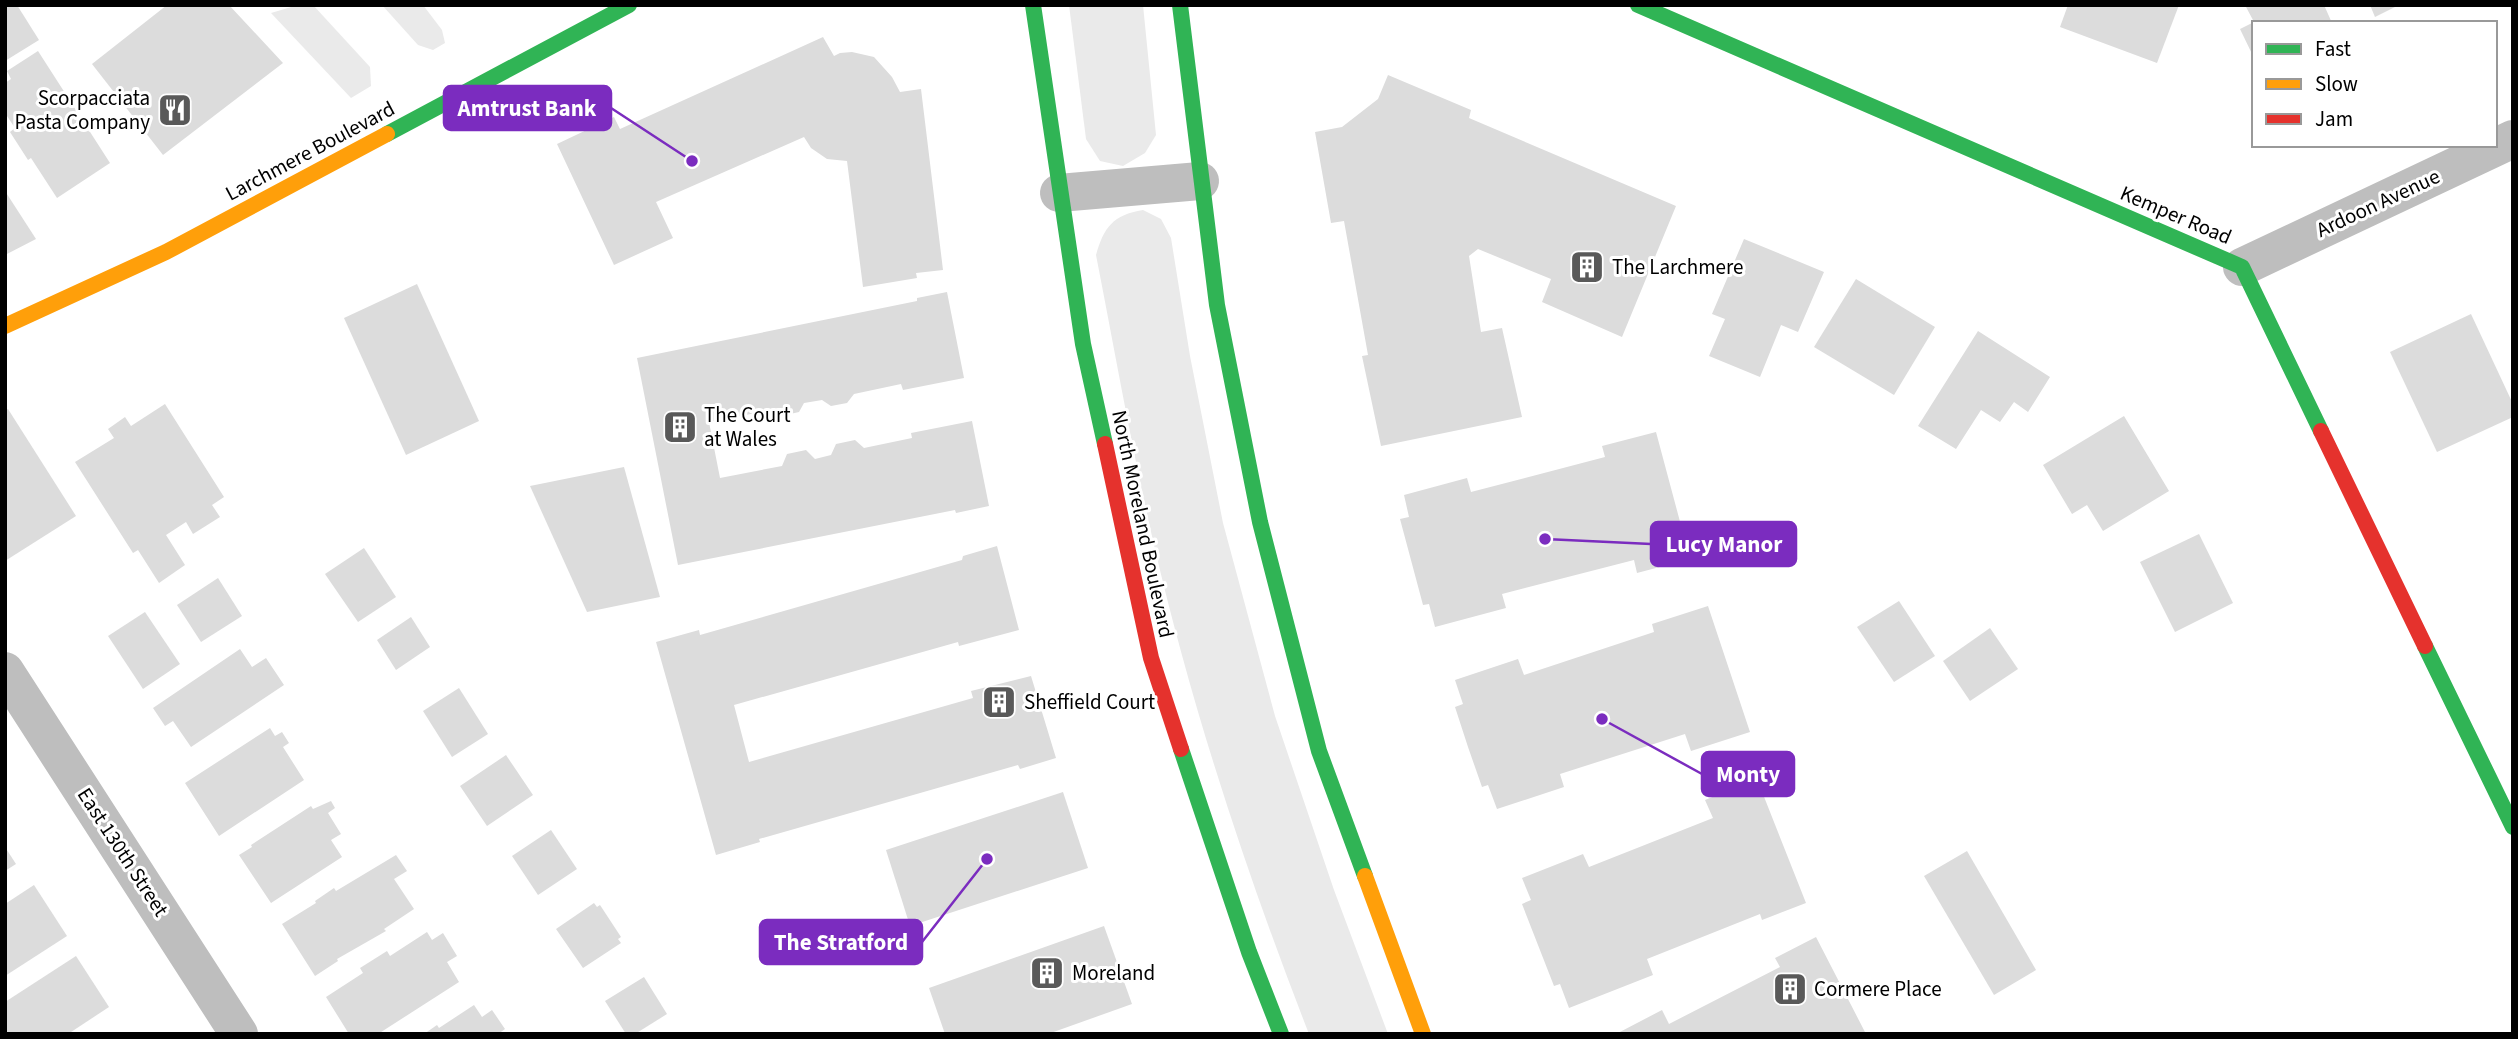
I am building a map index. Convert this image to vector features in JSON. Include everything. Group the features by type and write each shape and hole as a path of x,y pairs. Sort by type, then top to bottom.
{"main road":[{"name":"Larchmere Boulevard","path":"5,326 166,252 629,5"},
{"name":"North Moreland Boulevard","path":"1033,5 1083,344 1152,657 1249,952 1281,1034"},
{"path":"1181,5 1200,181 1217,305 1257,509 1324,764 1423,1034"},
{"name":"Kemper Road","path":"1638,5 2242,267 2513,827"}],"street":[{"name":"Ardoon Avenue","path":"2497,147 2513,139"},
{"name":"Ardoon Avenue","path":"2242,267 2496,147"},
{"path":"1059,193 1200,181"},
{"name":"East 130th Street","path":"5,671 239,1034"}],"shaded area":[{"path":"298,5 313,5 370,67 371,86 351,98 271,13"},
{"path":"382,5 423,5 442,30 445,43 433,50 418,45"},
{"path":"1069,5 1143,5 1156,135 1145,153 1123,166 1100,161 1086,139"},
{"path":"1143,210 1161,219 1171,238 1190,356 1223,523 1275,716 1334,890 1388,1034 1309,1034 1264,914 1204,731 1154,545 1096,255 1102,237 1111,224 1124,215"}],"building":[{"path":"5,5 17,5 39,40 5,61"},
{"name":"Scorpacciata Pasta Company","path":"167,5 229,5 283,63 163,155 92,64"},
{"path":"2068,5 2179,5 2157,63 2060,27"},
{"path":"2245,5 2324,5 2331,21 2253,21"},
{"path":"2370,5 2399,5 2375,17"},
{"path":"2252,23 2252,54 2240,29"},
{"path":"823,37 834,56 852,52 874,57 892,77 900,92 921,89 943,270 916,273 917,278 863,287 847,161 827,159 811,148 804,137 656,202 673,238 614,265 557,144 614,117 620,129"},
{"path":"38,51 110,163 57,198 10,132 15,128 5,113 5,83 11,79 7,71"},
{"name":"The Larchmere","path":"1388,75 1471,110 1469,118 1676,206 1622,337 1542,302 1551,279 1478,249 1469,256 1481,332 1502,328 1522,417 1381,446 1362,356 1368,355 1344,221 1331,223 1315,132 1342,127 1378,99"},
{"path":"5,191 36,239 5,255"},
{"path":"1744,239 1824,272 1798,332 1781,325 1760,377 1709,356 1725,319 1712,314"},
{"path":"1856,279 1935,327 1894,395 1814,347"},
{"path":"417,284 479,421 406,455 344,318"},
{"name":"The Court at Wales","path":"947,292 964,378 903,390 901,384 854,394 847,403 831,406 822,400 804,403 799,412 781,416 772,410 709,422 720,478 782,466 787,454 806,450 815,459 831,455 836,444 855,440 864,448 912,438 911,433 972,421 989,506 956,513 955,510 678,565 637,358 917,301 917,298"},
{"path":"2471,314 2513,404 2513,417 2437,452 2390,352"},
{"path":"1978,331 2050,377 2028,412 2014,402 2000,422 1981,410 1956,449 1918,426"},
{"path":"165,404 224,497 212,505 220,517 193,534 186,522 166,535 185,565 159,583 138,550 133,553 75,462 114,438 108,429 125,417 131,426"},
{"path":"8,409 76,516 5,561 5,411"},
{"path":"2124,416 2169,491 2103,531 2087,505 2072,514 2043,465"},
{"path":"1656,432 1690,559 1637,573 1634,560 1502,594 1506,608 1435,627 1429,604 1423,605 1400,519 1409,517 1404,495 1467,478 1471,492 1605,457 1602,446"},
{"path":"624,467 660,597 587,612 530,486"},
{"path":"2199,534 2233,603 2175,632 2140,562"},
{"name":"Sheffield Court","path":"997,546 1019,630 959,646 958,642 734,705 749,762 973,698 971,691 1031,676 1056,758 1020,769 1018,765 759,839 760,842 716,855 656,642 699,630 700,635 962,560 963,556"},
{"path":"364,548 396,597 358,622 325,574"},
{"path":"218,578 242,616 201,642 177,605"},
{"path":"1899,601 1935,656 1894,682 1857,627"},
{"path":"1708,606 1750,732 1691,751 1685,734 1560,774 1564,787 1497,809 1488,785 1482,787 1468,747 1455,707 1463,704 1455,680 1518,659 1524,675 1654,632 1652,624"},
{"path":"145,612 180,664 143,689 108,636"},
{"path":"411,617 430,647 396,670 377,640"},
{"path":"1990,628 2018,669 1970,701 1943,661"},
{"path":"240,649 252,667 266,658 284,685 191,747 173,721 165,726 153,708"},
{"path":"459,688 488,734 452,757 423,711"},
{"path":"270,728 275,736 282,732 289,743 283,747 304,780 219,836 185,783"},
{"path":"506,755 533,795 487,826 460,786"},
{"path":"1757,779 1806,903 1762,920 1760,914 1647,959 1653,975 1569,1008 1560,984 1554,986 1522,904 1531,900 1522,878 1583,854 1589,867 1713,818 1705,800"},
{"path":"1063,792 1088,868 910,926 886,850"},
{"path":"331,801 335,808 328,813 341,834 331,840 342,857 271,903 239,855 311,806 313,809"},
{"path":"551,830 577,869 538,895 512,856"},
{"path":"5,847 16,864 5,871"},
{"path":"1967,851 2036,970 1994,995 1924,876"},
{"path":"396,855 407,871 394,879 414,909 384,929 386,931 337,959 338,961 315,976 282,924 334,888 336,891"},
{"path":"34,885 67,936 5,976 5,904"},
{"path":"594,903 597,907 600,905 621,937 618,939 621,943 583,968 556,929"},
{"name":"Moreland","path":"1104,926 1132,1004 1048,1034 945,1034 929,988"},
{"path":"427,932 432,940 443,933 457,956 447,962 459,982 378,1034 349,1034 326,997 363,973 360,968 387,951 390,956"},
{"name":"Cormere Place","path":"1816,937 1866,1034 1616,1034 1662,1010 1669,1024 1780,967 1775,958"},
{"path":"76,956 109,1007 68,1034 5,1034 5,1002"},
{"path":"644,977 667,1014 635,1034 626,1034 605,1001"},
{"path":"474,1005 482,1017 492,1010 505,1029 498,1034 424,1034 437,1025 439,1028"}],"traffic: fast":[{"path":"387,134 629,5"},
{"path":"1033,5 1083,344 1105,444"},
{"path":"1180,5 1217,305 1260,522 1319,751 1365,876"},
{"path":"1638,5 2242,267 2321,431"},
{"path":"2425,646 2513,827"},
{"path":"1181,749 1249,952 1281,1034"}],"traffic: slow":[{"path":"5,326 166,252 387,134"},
{"path":"1365,876 1423,1034"}],"traffic: jam":[{"path":"2321,431 2425,646"},
{"path":"1105,444 1151,658 1181,749"}],"place":[{"name":"Scorpacciata Pasta Company","path":"175,110"},
{"name":"Amtrust Bank","path":"692,161"},
{"name":"The Larchmere","path":"1587,267"},
{"name":"The Court at Wales","path":"680,427"},
{"name":"Lucy Manor","path":"1545,539"},
{"name":"Sheffield Court","path":"999,702"},
{"name":"Monty","path":"1602,719"},
{"name":"The Stratford","path":"987,859"},
{"name":"Moreland","path":"1047,973"},
{"name":"Cormere Place","path":"1790,989"}]}
